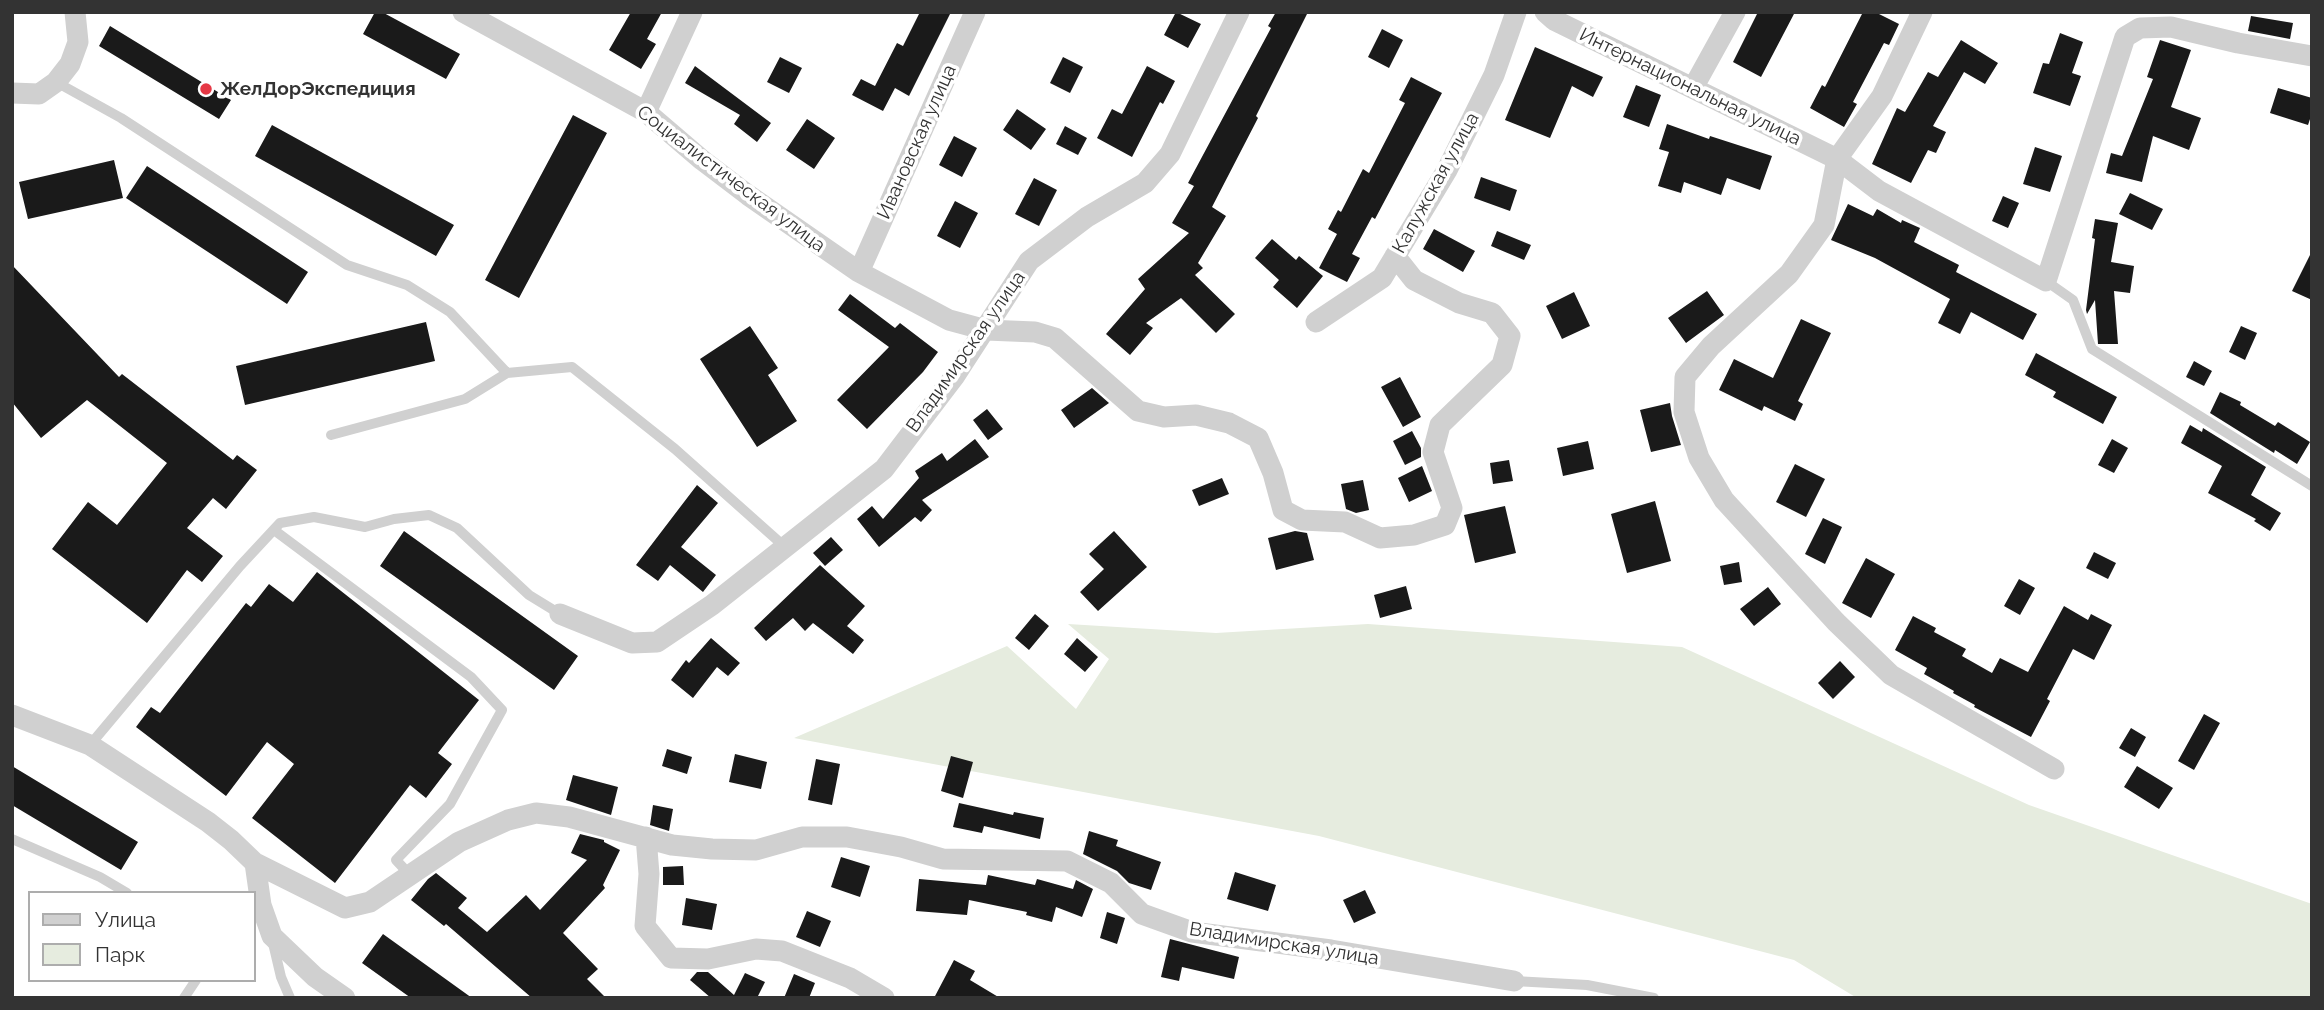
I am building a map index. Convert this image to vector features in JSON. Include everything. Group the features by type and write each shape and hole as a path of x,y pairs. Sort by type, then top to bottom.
{"street":[{"path":"12,93 48,88 70,64 78,42 75,12"},
{"name":"Социалистическая улица","path":"463,12 646,112 748,195 859,272 949,320 986,330 1035,331 1055,338 1138,411 1164,417 1196,415 1229,423 1258,438 1273,473 1283,510 1302,520 1345,522 1380,538 1414,535 1445,525 1452,508 1433,452 1440,425 1502,365 1510,336 1492,313 1459,303 1414,280 1395,256"},
{"path":"646,112 692,12"},
{"name":"Ивановская улица","path":"859,272 975,12"},
{"name":"Владимирская улица","path":"561,614 632,643 657,642 712,605 884,469 954,377 1029,261 1087,217 1145,183 1170,154 1239,12"},
{"name":"Калужская улица","path":"1316,322 1382,278 1447,170 1494,75 1516,12"},
{"name":"Интернациональная улица","path":"1545,12 1554,20 1837,159 1878,191 2046,281"},
{"path":"1693,88 1735,12"},
{"path":"1922,12 1882,96 1837,159 1824,225 1788,274 1712,345 1685,377 1685,412 1699,458 1724,500 1836,622 1891,676 2054,769"},
{"path":"2046,281 2125,37 2140,28 2171,27 2238,43 2312,56"},
{"path":"12,715 90,745 208,822 255,863 345,908 370,902 410,875"},
{"name":"Владимирская улица","path":"410,875 458,842 508,820 536,813 569,817 672,845 756,850 802,837 848,837 943,859 1067,861 1111,883 1142,914 1192,932 1331,950 1514,981"},
{"path":"646,837 649,873 645,926 671,958 708,959 757,949 782,951 850,978 884,998"},
{"path":"255,863 257,908 272,936 315,977 345,998"}],"lane":[{"path":"48,88 121,118 346,265 407,285 450,312 507,373"},
{"path":"2046,281 2073,300 2092,349 2312,486"},
{"path":"331,435 465,398 507,373 572,367 675,449 785,547"},
{"path":"90,745 240,566 280,523 314,517 365,527 394,519 429,515 457,528 529,595 561,614"},
{"path":"274,530 471,677 502,710 450,804 396,860 410,875"},
{"path":"12,839 100,877 124,891"},
{"path":"272,936 281,977 290,998"},
{"path":"1514,981 1587,985 1654,998"},
{"path":"184,998 194,982"}],"green space":[{"path":"1068,624 1216,633 1368,624 1682,647 2029,805 2312,904 2312,998 1857,998 1794,960 1319,836 794,738 1007,646 1076,709 1109,659"}],"building":[{"path":"375,12 382,12 460,54 446,79 363,34"},
{"path":"631,12 662,12 647,39 656,44 641,69 609,50"},
{"path":"920,12 951,12 909,96 895,88 883,111 852,95 861,79 875,86 897,43 903,46"},
{"path":"1176,12 1201,24 1188,48 1164,35"},
{"path":"1276,12 1308,12 1212,207 1226,216 1198,263 1203,268 1195,275 1235,314 1216,333 1181,298 1146,323 1153,328 1130,355 1106,334 1145,289 1138,279 1189,233 1172,223 1194,186 1188,183 1271,28 1268,26"},
{"path":"1758,12 1795,12 1761,77 1733,62"},
{"path":"1863,12 1875,12 1899,24 1889,45 1884,43 1853,102 1857,104 1844,127 1810,108 1822,85 1825,87"},
{"path":"2251,16 2293,23 2290,39 2248,31"},
{"path":"110,26 231,100 219,119 99,46"},
{"path":"1382,29 1403,40 1389,68 1368,57"},
{"path":"2060,33 2083,42 2072,73 2081,76 2070,106 2033,93 2043,63 2049,64"},
{"path":"1961,40 1998,63 1985,84 1964,72 1933,126 1946,132 1936,153 1928,150 1911,183 1872,164 1897,108 1905,112 1928,72 1938,77"},
{"path":"2160,40 2191,50 2171,107 2201,118 2189,150 2153,136 2142,182 2106,173 2111,153 2122,156 2153,79 2147,77"},
{"path":"1535,47 1603,77 1593,97 1572,86 1550,138 1505,120"},
{"path":"780,57 802,68 789,93 767,82"},
{"path":"1063,57 1083,67 1070,93 1050,83"},
{"path":"695,66 771,123 757,142 734,124 740,115 685,83"},
{"path":"1147,66 1175,81 1163,104 1160,102 1132,157 1097,138 1112,109 1122,114"},
{"path":"1411,77 1442,93 1375,219 1372,217 1352,254 1360,258 1347,282 1319,268 1337,234 1328,229 1338,210 1341,212 1363,169 1369,173 1405,103 1399,100"},
{"path":"1636,85 1661,95 1649,127 1623,117"},
{"path":"2278,88 2312,98 2312,113 2308,125 2270,113"},
{"path":"1017,109 1046,129 1031,150 1003,130"},
{"path":"573,115 607,133 519,298 485,280"},
{"path":"807,119 835,138 814,169 786,150"},
{"path":"1667,124 1709,139 1710,136 1772,156 1760,190 1727,178 1721,195 1684,182 1681,193 1658,186 1669,152 1659,149"},
{"path":"272,125 454,225 436,256 255,156"},
{"path":"1065,126 1087,138 1078,155 1056,144"},
{"path":"954,136 977,148 962,177 939,165"},
{"path":"2035,147 2062,156 2050,192 2023,184"},
{"path":"114,160 123,198 28,219 19,182"},
{"path":"147,166 308,272 287,304 126,198"},
{"path":"1481,177 1517,190 1510,211 1474,198"},
{"path":"1034,178 1057,190 1039,226 1015,214"},
{"path":"2130,193 2163,209 2152,230 2119,214"},
{"path":"2003,196 2019,203 2008,228 1992,221"},
{"path":"955,201 978,213 960,248 937,236"},
{"path":"1848,204 1873,216 1877,209 1901,223 1902,220 1920,228 1914,242 1959,265 1956,272 2037,314 2023,340 1971,312 1960,334 1938,323 1950,299 1875,258 1831,240"},
{"path":"2095,219 2118,223 2111,262 2134,266 2130,293 2114,291 2118,344 2098,344 2095,300 2087,314 2086,310"},
{"path":"1434,229 1475,251 1463,272 1423,249"},
{"path":"1497,231 1531,245 1524,260 1491,246"},
{"path":"1272,239 1296,260 1299,256 1323,276 1297,308 1273,287 1279,280 1255,258"},
{"path":"2312,251 2312,300 2292,291"},
{"path":"12,265 119,377 122,374 233,460 237,455 257,470 226,509 213,498 187,528 223,556 202,582 187,570 147,623 52,549 88,502 117,525 167,463 87,400 41,438 12,402"},
{"path":"1707,291 1724,315 1686,343 1668,318"},
{"path":"1574,292 1590,326 1562,339 1546,306"},
{"path":"850,294 895,328 900,323 938,352 923,372 867,429 837,400 889,347 838,310"},
{"path":"1801,319 1831,333 1798,401 1803,404 1795,421 1764,406 1762,411 1719,390 1734,359 1773,378"},
{"path":"426,322 435,361 245,405 236,366"},
{"path":"750,326 778,368 768,375 797,421 757,447 700,359"},
{"path":"2241,326 2257,333 2245,360 2229,352"},
{"path":"2036,353 2117,397 2103,424 2053,397 2056,392 2025,375"},
{"path":"2194,361 2212,371 2204,386 2186,377"},
{"path":"1400,377 1421,417 1403,427 1381,387"},
{"path":"1092,388 1109,403 1074,428 1061,410"},
{"path":"2220,392 2241,402 2240,405 2275,426 2278,422 2310,442 2297,464 2275,450 2274,453 2210,413"},
{"path":"1670,403 1681,445 1651,452 1640,410"},
{"path":"987,409 1003,429 988,440 973,420"},
{"path":"2190,425 2202,432 2203,428 2266,467 2251,495 2281,513 2270,531 2254,521 2256,519 2208,493 2222,466 2181,443"},
{"path":"1412,431 1421,448 1421,457 1405,465 1393,441"},
{"path":"975,439 989,457 922,500 932,510 921,522 915,517 879,547 857,519 872,506 883,519 919,478 915,471 942,453 947,461"},
{"path":"2112,439 2128,448 2114,473 2098,465"},
{"path":"1588,441 1594,469 1563,476 1557,448"},
{"path":"1509,460 1513,481 1493,484 1490,463"},
{"path":"1795,464 1825,479 1806,517 1776,502"},
{"path":"1422,466 1432,491 1409,502 1398,478"},
{"path":"1222,478 1229,494 1199,506 1192,490"},
{"path":"1363,480 1369,510 1356,513 1346,509 1341,484"},
{"path":"697,485 718,503 681,547 716,575 703,592 670,565 658,581 636,565"},
{"path":"1655,501 1671,561 1627,573 1611,514"},
{"path":"1505,506 1516,553 1475,563 1464,515"},
{"path":"1823,518 1842,527 1825,564 1805,554"},
{"path":"404,531 578,656 554,690 380,566"},
{"path":"1114,531 1147,567 1098,611 1080,592 1104,569 1089,554"},
{"path":"1295,531 1307,533 1314,560 1276,570 1268,538"},
{"path":"831,537 843,550 825,566 813,553"},
{"path":"2094,552 2116,563 2108,579 2086,568"},
{"path":"1866,558 1895,574 1871,618 1842,603"},
{"path":"1739,562 1742,582 1724,585 1720,566"},
{"path":"820,565 865,606 847,626 864,640 853,654 813,623 805,631 793,618 766,641 754,628"},
{"path":"317,572 479,700 438,753 452,764 426,798 410,785 335,883 252,818 294,764 267,742 226,796 136,727 151,707 160,713 246,603 251,607 269,584 293,602"},
{"path":"2019,579 2035,588 2020,615 2004,606"},
{"path":"1406,586 1412,609 1380,618 1374,595"},
{"path":"1768,587 1781,604 1754,626 1740,609"},
{"path":"2064,606 2088,620 2091,614 2112,625 2094,660 2073,649 2031,737 1974,707 1975,705 1953,693 1954,691 1924,674 1927,668 1895,650 1913,616 1936,628 1934,632 1966,649 1962,656 1992,673 2000,658 2028,672"},
{"path":"1035,614 1049,626 1029,650 1015,638"},
{"path":"711,638 740,663 728,676 717,667 693,698 671,680 686,660 689,663"},
{"path":"1077,638 1098,657 1085,672 1064,654"},
{"path":"1840,661 1855,677 1833,699 1818,683"},
{"path":"2204,714 2220,723 2194,770 2178,761"},
{"path":"2131,728 2146,737 2135,757 2119,748"},
{"path":"667,749 692,757 687,774 662,766"},
{"path":"735,754 767,762 761,789 729,782"},
{"path":"951,756 973,762 963,798 941,791"},
{"path":"816,759 840,764 832,805 808,800"},
{"path":"12,766 138,842 121,870 12,805"},
{"path":"2137,766 2173,788 2159,809 2124,787"},
{"path":"573,775 618,787 611,815 566,800"},
{"path":"959,803 1013,815 1014,812 1044,818 1040,839 984,826 982,833 953,827"},
{"path":"653,805 673,809 669,831 650,825"},
{"path":"1089,831 1118,840 1116,846 1161,862 1151,890 1129,883 1117,871 1083,854"},
{"path":"580,834 604,840 620,850 603,885 605,888 563,933 598,969 587,979 606,998 532,998 446,924 444,926 411,900 436,873 467,898 458,908 487,932 526,895 540,910 587,860 571,853"},
{"path":"841,857 870,866 860,897 831,887"},
{"path":"683,866 684,885 663,885 663,867"},
{"path":"1235,872 1276,885 1268,911 1227,899"},
{"path":"988,875 1035,885 1037,879 1073,889 1076,880 1093,889 1082,917 1056,907 1052,922 1026,915 1027,912 969,900 967,915 916,911 919,879 986,885"},
{"path":"1365,890 1376,913 1354,923 1343,900"},
{"path":"686,898 717,904 712,930 682,925"},
{"path":"807,911 831,921 820,947 796,937"},
{"path":"1107,912 1125,918 1117,944 1100,938"},
{"path":"383,934 472,998 411,998 362,963"},
{"path":"1170,939 1239,957 1234,979 1182,967 1179,981 1161,977"},
{"path":"954,960 975,971 970,980 1000,998 934,998"},
{"path":"697,972 708,972 734,995 745,973 765,982 757,998 711,998 690,980"},
{"path":"794,974 815,983 809,998 784,998"}],"place":[{"name":"ЖелДорЭкспедиция","path":"206,89"}]}
